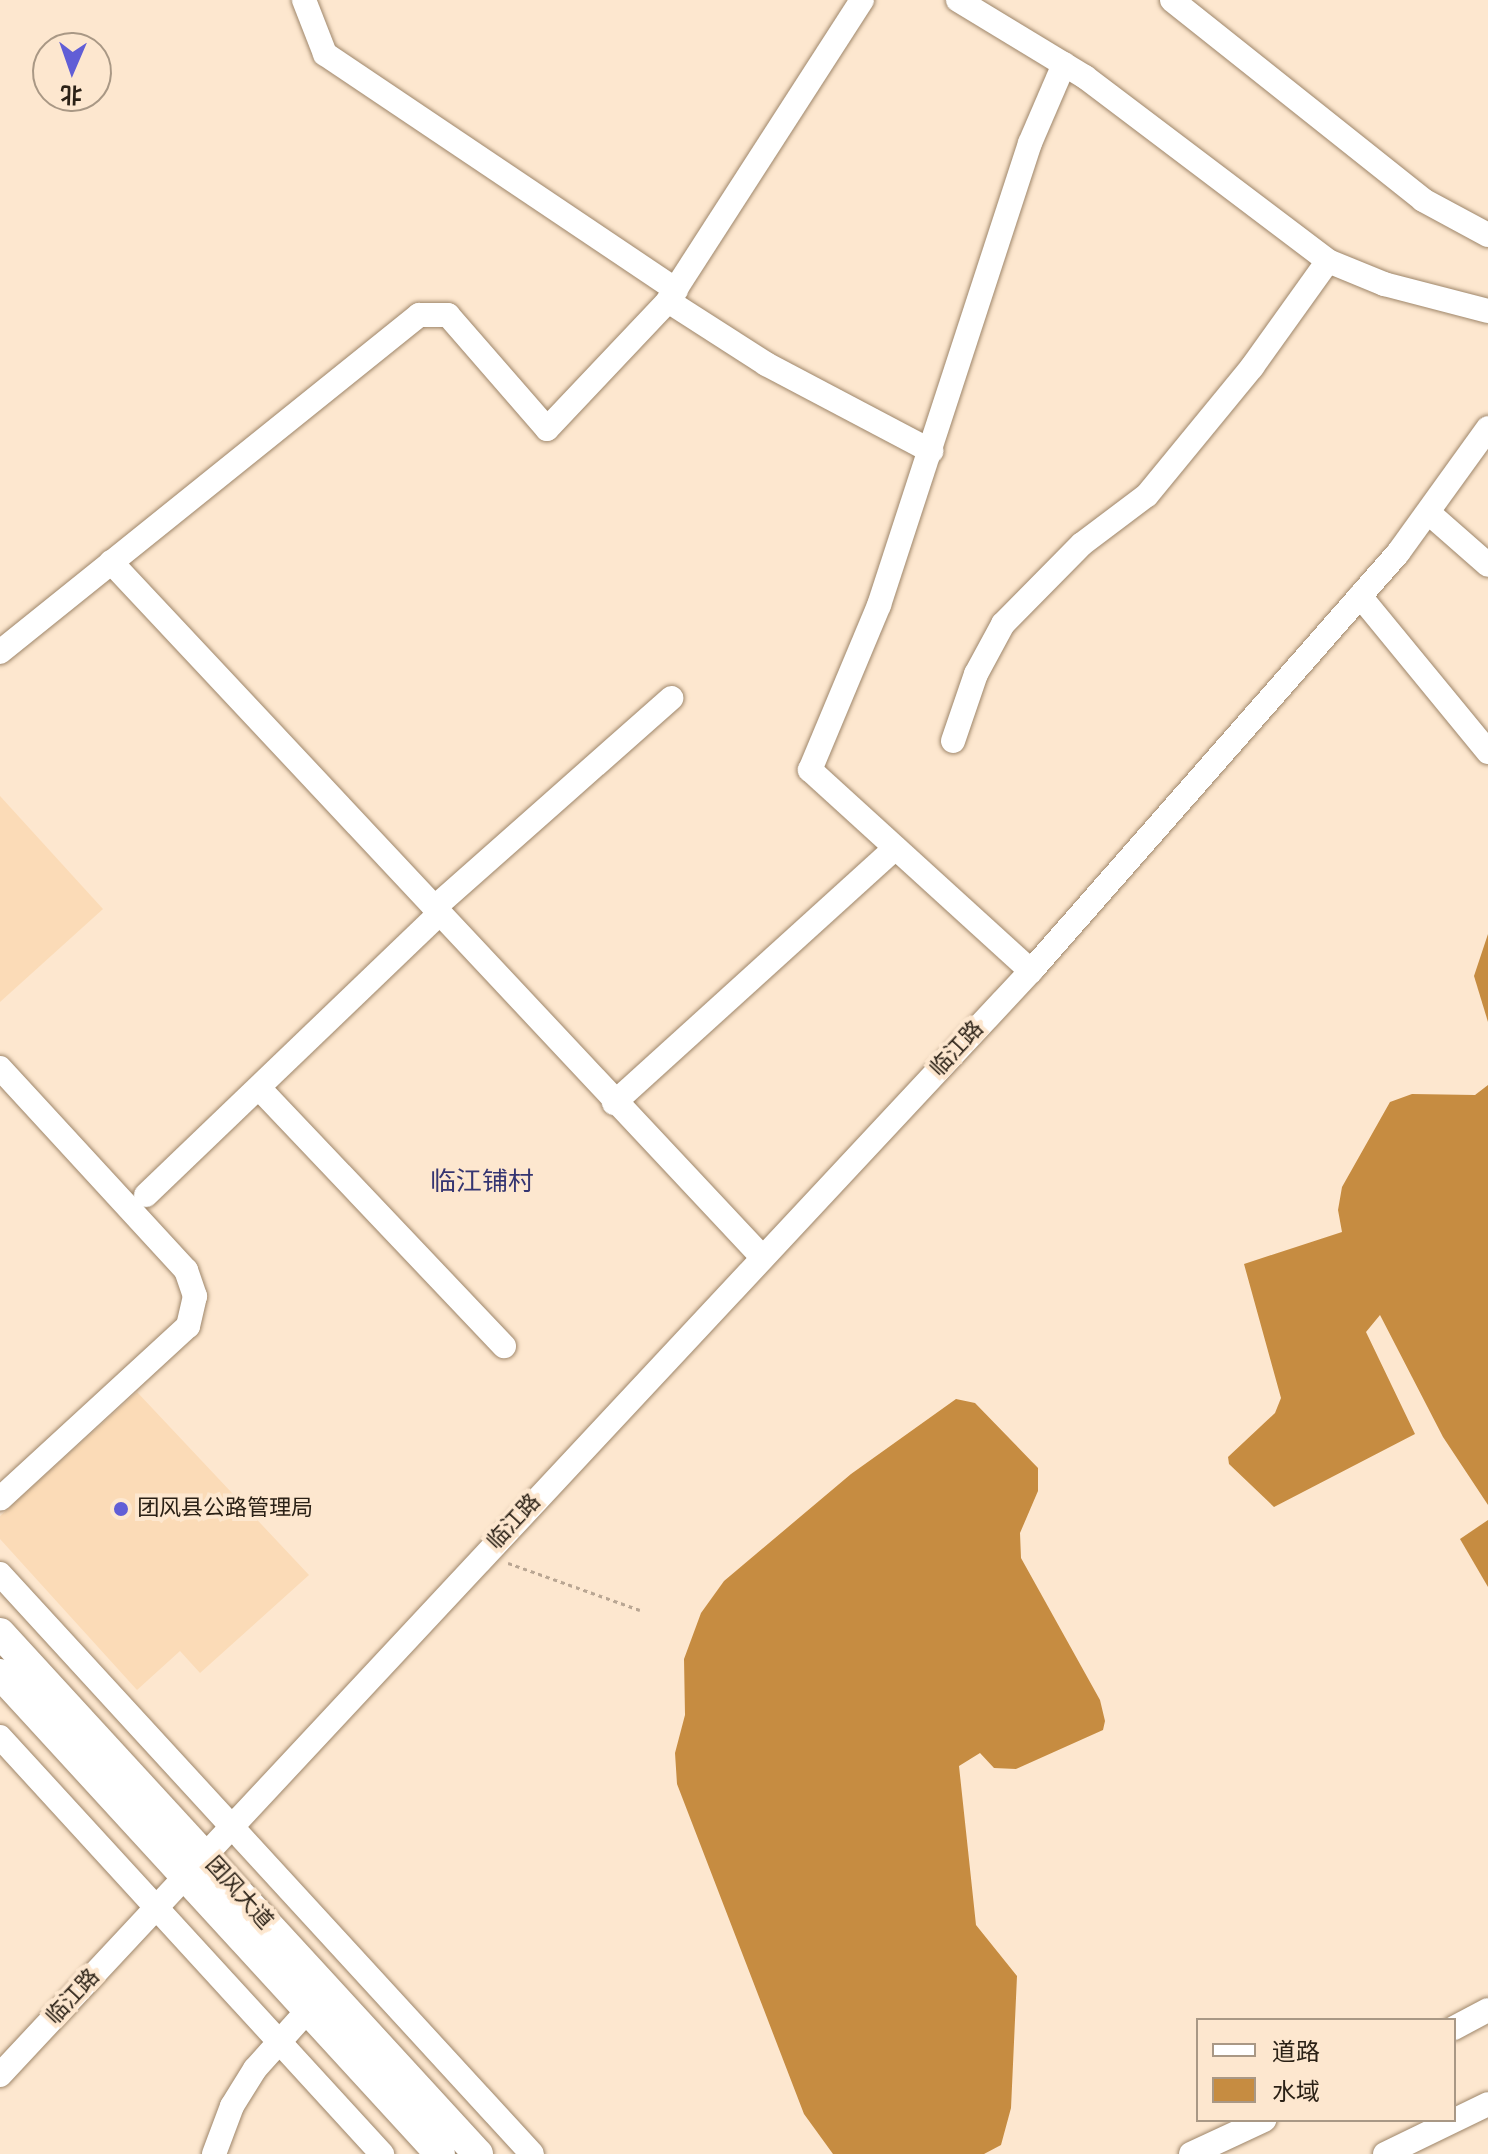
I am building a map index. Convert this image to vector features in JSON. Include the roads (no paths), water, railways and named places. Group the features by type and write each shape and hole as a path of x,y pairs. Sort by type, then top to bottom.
{"main road":[{"name":"团风大道","path":"0,1633 195,1866 308,2010 440,2154"},
{"name":"团风大道","path":"0,1674 195,1866 478,2154"}],"street":[{"path":"304,0 325,54 766,364 931,451"},
{"path":"0,652 419,315 448,315 547,429 672,295 862,0"},
{"path":"958,0 1064,64 1328,261 1384,284 1488,311"},
{"path":"1172,0 1423,200 1488,235"},
{"path":"1031,971 810,770 879,605 1030,143 1064,64"},
{"path":"953,741 976,674 1003,624 1082,544 1147,495 1252,367 1328,261"},
{"name":"临江路","path":"0,2075 1031,971 1430,514 1488,428"},
{"path":"1430,514 1488,565"},
{"path":"111,562 614,1103 762,1257"},
{"path":"1360,596 1488,752"},
{"path":"146,1195 259,1088 436,911 671,698"},
{"path":"614,1103 895,848"},
{"path":"0,1068 186,1270 195,1296 188,1326 0,1499"},
{"path":"259,1088 504,1346"},
{"path":"0,1574 532,2154"},
{"path":"0,1737 382,2154"},
{"path":"214,2154 239,2094 279,2041 308,2010"},
{"path":"1456,2027 1488,2010"},
{"path":"1456,2120 1488,2104"},
{"path":"1191,2154 1260,2122"},
{"path":"1385,2154 1451,2122"}],"water":[{"path":"1488,934 1488,1022 1474,976"},
{"path":"1488,1085 1488,1505 1443,1437 1380,1315 1366,1332 1415,1434 1274,1507 1229,1464 1228,1457 1275,1413 1281,1398 1244,1264 1342,1232 1338,1210 1342,1187 1390,1102 1412,1094 1475,1095"},
{"path":"956,1399 975,1403 1038,1468 1038,1491 1020,1533 1021,1558 1100,1700 1105,1721 1103,1730 1016,1769 994,1768 980,1753 959,1766 976,1925 1017,1976 1011,2108 1001,2145 984,2154 833,2154 804,2114 677,1784 675,1753 685,1715 684,1659 701,1613 724,1581 851,1474"},
{"path":"1488,1520 1488,1587 1460,1539"}],"place":[{"name":"团风县公路管理局","path":"121,1509"}],"district":[{"name":"临江铺村","path":"482,1183"}]}
